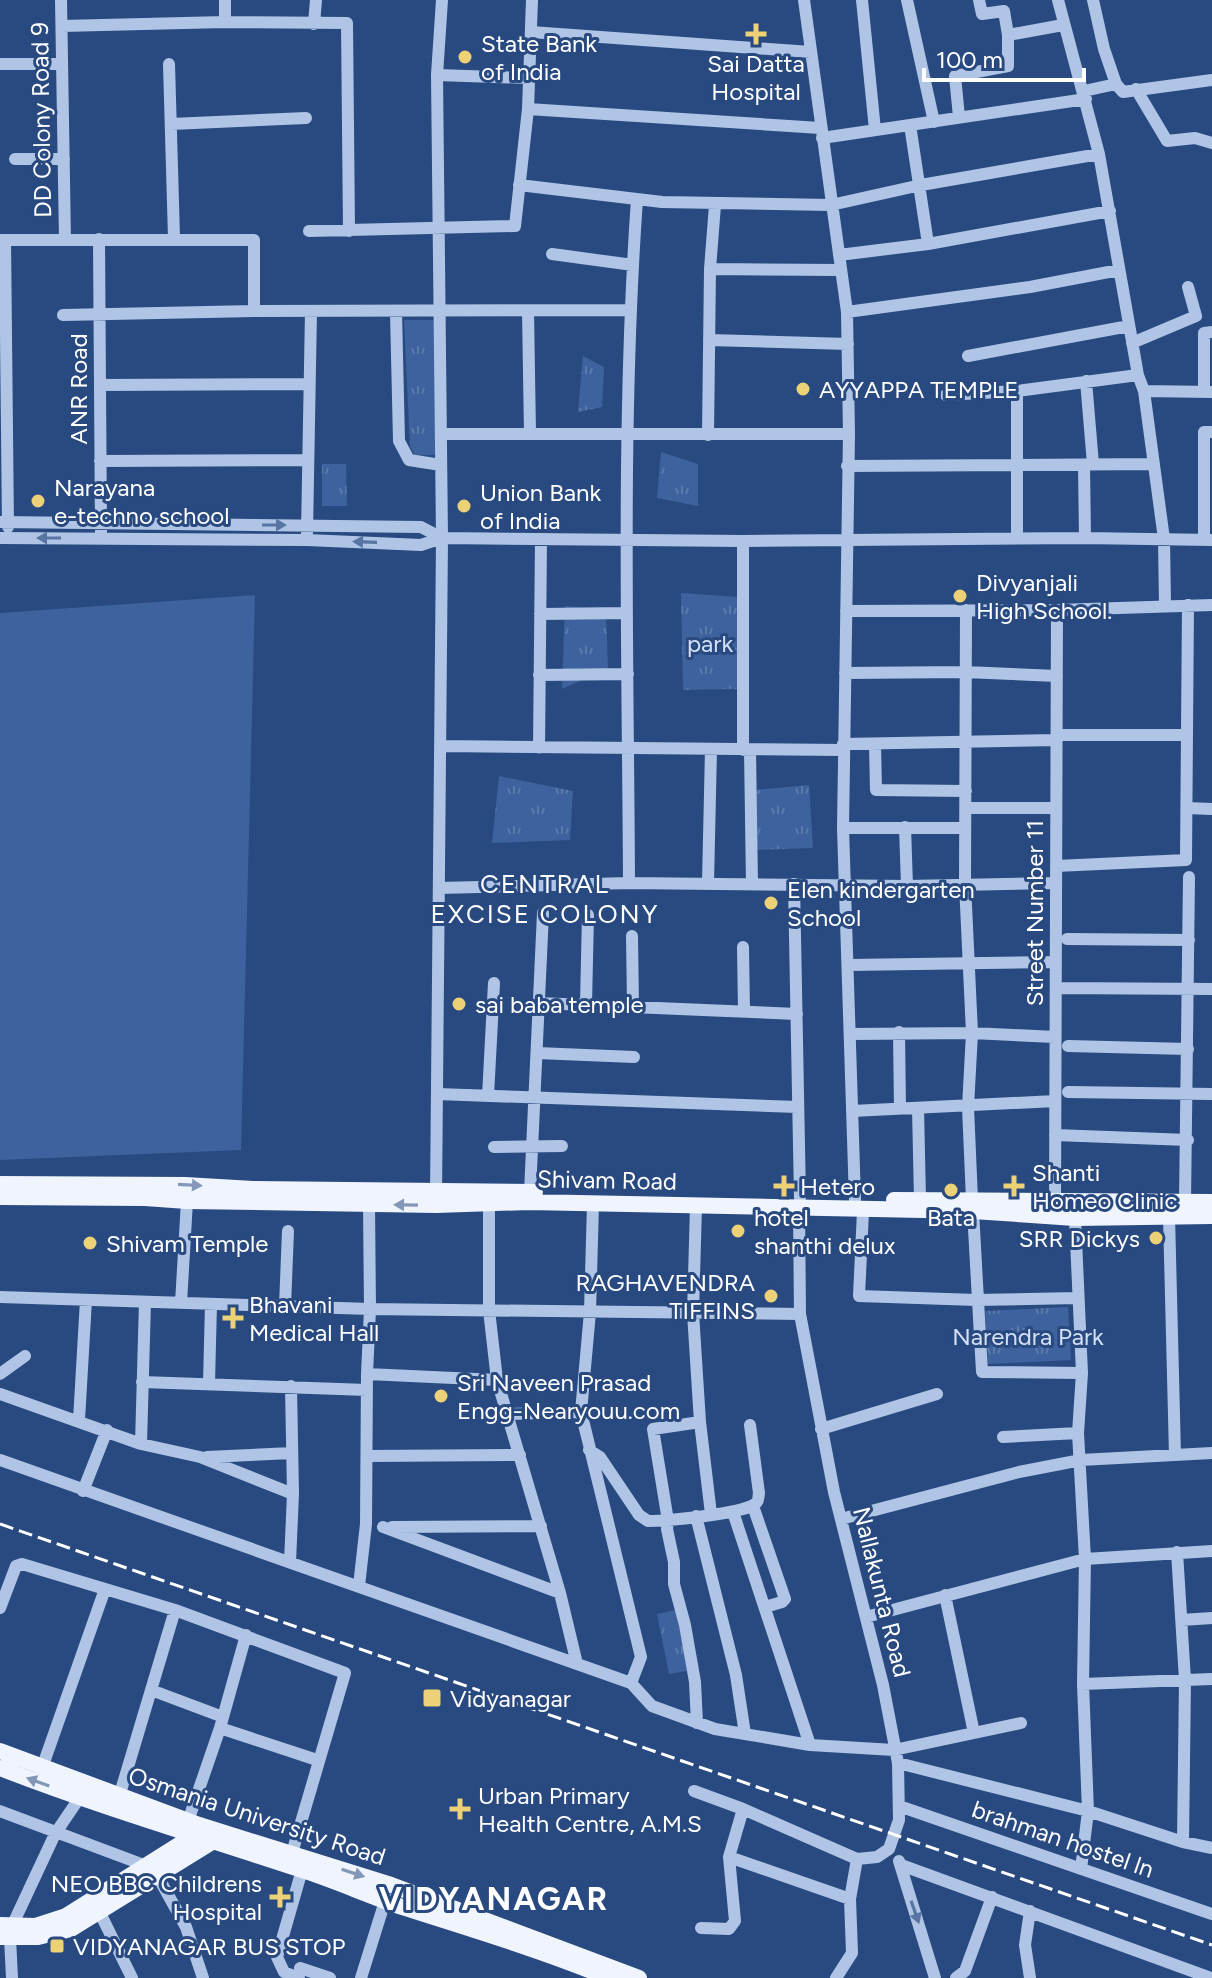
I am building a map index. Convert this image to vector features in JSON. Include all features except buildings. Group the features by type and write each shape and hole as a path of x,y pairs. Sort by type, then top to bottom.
{"main road":[{"name":"Shivam Road","path":"0,1184 436,1198 489,1204 696,1206 808,1203"},
{"name":"Shivam Road","path":"0,1197 369,1204 530,1192 859,1205 1055,1208 1212,1202"},
{"name":"Shivam Road","path":"859,1205 920,1200 973,1206"},
{"name":"Shivam Road","path":"1055,1208 1075,1218 1212,1216"},
{"name":"Osmania University Road","path":"0,1751 119,1797 191,1829"},
{"name":"Osmania University Road","path":"0,1768 80,1797 214,1836 385,1901 571,1962 625,1976"},
{"path":"166,1824 172,1849"},
{"path":"6,1932 60,1933 100,1913 140,1886 151,1870 191,1829"},
{"name":"Osmania University Road","path":"214,1836 292,1853 397,1887 625,1976"},
{"path":"6,1932 66,1916 214,1836"}],"street":[{"name":"DD Colony Road 9","path":"61,0 65,240"},
{"path":"225,0 225,22"},
{"path":"314,24 316,0"},
{"path":"436,1198 442,538 437,75 442,0"},
{"path":"309,231 515,226 528,109 532,0"},
{"path":"804,0 847,312 849,434 843,828 852,1111 859,1205 859,1296 976,1300 1077,1298"},
{"path":"875,130 862,1 876,0"},
{"path":"907,0 934,122"},
{"path":"959,117 955,76 1008,66 1004,11 982,14 979,0"},
{"path":"1058,0 1099,154 1138,375 1144,391 1164,539 1165,605"},
{"path":"1093,0 1104,49 1116,84 1123,92 1212,80"},
{"path":"62,26 347,23 349,231"},
{"path":"1008,35 1063,25"},
{"path":"531,32 811,52"},
{"path":"0,64 62,64"},
{"path":"169,64 174,238"},
{"path":"437,75 529,78"},
{"path":"528,109 821,133 934,122 1085,95 1116,84"},
{"path":"1136,89 1167,141 1195,138 1212,143"},
{"path":"171,124 306,118"},
{"path":"910,125 928,244"},
{"path":"519,185 715,205 831,205 921,185 1099,154"},
{"path":"15,159 64,159"},
{"path":"629,883 626,540 630,310 637,199"},
{"path":"708,435 710,269 715,205"},
{"path":"839,255 928,244 1110,211"},
{"name":"ANR Road","path":"99,239 101,539"},
{"path":"254,311 254,240 2,240 4,538 307,540 421,545 442,538 1208,540 1204,432 1212,432"},
{"path":"552,254 633,265"},
{"path":"710,269 841,270"},
{"path":"847,312 1030,287 1119,270"},
{"path":"1144,391 1208,392 1208,332 1196,316 1188,287"},
{"path":"63,315 630,310"},
{"path":"307,540 311,311"},
{"path":"528,311 530,434"},
{"path":"396,312 399,441 409,460 441,465"},
{"path":"1132,343 1196,316"},
{"path":"968,356 1129,326"},
{"path":"709,340 848,344"},
{"path":"946,395 1017,391 1138,375"},
{"path":"1085,538 1088,464 1086,381"},
{"path":"100,385 309,384"},
{"path":"1017,391 1017,538"},
{"path":"441,434 849,434"},
{"path":"100,461 308,460"},
{"path":"847,466 1154,464"},
{"path":"4,522 421,527 442,538"},
{"path":"539,748 541,539"},
{"path":"743,541 752,884"},
{"path":"1056,866 1186,860 1188,605"},
{"path":"846,611 1057,610 1212,605"},
{"path":"966,610 965,884 972,1033 968,1107 981,1370 983,1373 1082,1373"},
{"name":"Street Number 11","path":"1055,1208 1057,610"},
{"path":"540,614 627,613"},
{"path":"845,673 965,672 1057,676"},
{"path":"539,675 628,674"},
{"path":"441,746 747,750 1185,735"},
{"path":"875,744 876,790 966,791"},
{"path":"708,883 711,749"},
{"path":"966,808 1056,808"},
{"path":"1187,808 1212,809"},
{"path":"905,827 907,886"},
{"path":"843,828 965,828"},
{"path":"1185,1202 1189,877"},
{"path":"439,888 629,883 907,886 1056,883"},
{"name":"Nallakunta Road","path":"794,884 798,1107 808,1203 800,1314 821,1429 896,1757 899,1820 889,1849"},
{"path":"530,1192 543,913"},
{"path":"586,1004 588,915"},
{"path":"632,936 633,1006"},
{"path":"1067,939 1189,940"},
{"path":"743,947 744,1011"},
{"path":"849,965 1056,962"},
{"path":"488,1096 494,983"},
{"path":"1056,988 1212,989"},
{"path":"538,1003 797,1014"},
{"path":"899,1032 900,1109"},
{"path":"851,1034 972,1033 1055,1037"},
{"path":"1068,1046 1188,1049"},
{"path":"537,1053 634,1057"},
{"path":"1068,1092 1212,1094"},
{"path":"437,1094 798,1107"},
{"path":"852,1111 1055,1101"},
{"path":"918,1108 920,1200"},
{"path":"1055,1135 1188,1140"},
{"path":"494,1147 562,1146"},
{"path":"181,1303 187,1201"},
{"path":"359,1586 366,1524 368,1456 369,1204"},
{"path":"489,1204 489,1310 497,1380 560,1593 577,1664"},
{"path":"593,1204 590,1312 581,1412 641,1657 631,1683"},
{"path":"696,1206 693,1313 700,1422 711,1514"},
{"path":"1169,1216 1175,1455"},
{"path":"1075,1218 1082,1373 1078,1433 1085,1559 1083,1684 1088,1811 1081,1869"},
{"path":"285,1306 288,1231"},
{"path":"0,1297 370,1309 800,1314"},
{"path":"79,1420 86,1300"},
{"path":"141,1444 145,1302"},
{"path":"209,1383 211,1304"},
{"path":"0,1374 25,1356"},
{"path":"367,1374 497,1380"},
{"path":"142,1382 367,1390"},
{"path":"290,1562 293,1494 291,1386"},
{"path":"0,1394 141,1444 200,1457 293,1494"},
{"path":"821,1429 937,1394"},
{"path":"508,1414 581,1412"},
{"path":"697,1723 695,1682 675,1590 675,1565 653,1429 700,1422"},
{"path":"589,1450 600,1457 639,1515 648,1521 733,1512 753,1506 758,1501 750,1425"},
{"path":"83,1491 107,1430"},
{"path":"1003,1437 1078,1433"},
{"path":"200,1457 292,1453"},
{"path":"841,1519 1019,1472 1081,1460 1212,1453"},
{"path":"368,1456 520,1455"},
{"path":"0,1460 631,1683 652,1706 715,1729 896,1757 1212,1848"},
{"path":"753,1506 785,1599 765,1607"},
{"path":"733,1512 810,1745"},
{"path":"696,1516 733,1661 745,1734"},
{"path":"366,1524 383,1527 541,1526"},
{"path":"383,1527 560,1593"},
{"path":"866,1617 1085,1559 1212,1551"},
{"path":"1177,1552 1185,1680 1183,1842"},
{"path":"0,1608 16,1566 20,1564 175,1610 345,1673 292,1853"},
{"path":"42,1768 105,1589"},
{"path":"945,1595 974,1733"},
{"path":"119,1797 175,1610"},
{"path":"1182,1620 1212,1618"},
{"path":"191,1829 246,1635"},
{"path":"1083,1684 1212,1679"},
{"path":"151,1690 317,1760"},
{"path":"896,1757 974,1733 1021,1723"},
{"path":"694,1791 857,1859 877,1857 889,1849 901,1865 935,1978"},
{"path":"12,1978 6,1932 55,1834 80,1797"},
{"name":"brahman hostel ln","path":"899,1806 1212,1914"},
{"path":"701,1928 729,1929 735,1921 729,1857 743,1809"},
{"path":"0,1811 151,1870 186,1927 203,1978"},
{"path":"729,1857 850,1899"},
{"path":"836,1978 852,1953 850,1899 857,1859"},
{"path":"901,1865 1211,1978"},
{"path":"302,1870 277,1957 284,1972 330,1978"},
{"path":"956,1978 965,1971 992,1897"},
{"path":"361,1978 385,1901"},
{"path":"1030,1911 1025,1945 1030,1978"},
{"path":"100,1913 132,1978"}],"green space":[{"path":"404,320 435,320 435,455 415,455 410,447"},
{"path":"583,356 604,367 602,407 578,412"},
{"path":"661,452 698,464 698,506 657,498"},
{"path":"322,464 346,464 347,506 322,506"},
{"name":"park","path":"681,593 738,597 738,689 683,690"},
{"path":"255,595 241,1150 0,1160 0,613"},
{"path":"565,606 606,610 608,668 562,689"},
{"path":"499,776 573,791 570,840 492,843"},
{"path":"809,785 813,848 756,850 755,790"},
{"name":"Narendra Park","path":"1068,1307 1071,1360 988,1364 985,1311"},
{"path":"680,1609 693,1670 669,1674 657,1614"}],"railway":[{"path":"0,1524 1212,1945"}],"place":[{"name":"Sai Datta Hospital","path":"756,34"},
{"name":"State Bank of India","path":"465,57"},
{"name":"AYYAPPA TEMPLE","path":"803,389"},
{"name":"Narayana e-techno school","path":"38,501"},
{"name":"Union Bank of India","path":"464,506"},
{"name":"Divyanjali High School.","path":"960,596"},
{"name":"Elen kindergarten School","path":"771,903"},
{"name":"sai baba temple","path":"459,1004"},
{"name":"Hetero","path":"784,1186"},
{"name":"Shanti Homeo Clinic","path":"1014,1186"},
{"name":"Bata","path":"951,1190"},
{"name":"hotel shanthi delux","path":"738,1231"},
{"name":"SRR Dickys","path":"1156,1238"},
{"name":"Shivam Temple","path":"90,1243"},
{"name":"RAGHAVENDRA TIFFINS","path":"771,1296"},
{"name":"Bhavani Medical Hall","path":"233,1318"},
{"name":"Sri Naveen Prasad Engg-Nearyouu.com","path":"441,1396"},
{"name":"Vidyanagar","path":"432,1698"},
{"name":"Urban Primary Health Centre, A.M.S","path":"460,1809"},
{"name":"NEO BBC Childrens Hospital","path":"280,1897"},
{"name":"VIDYANAGAR BUS STOP","path":"57,1946"}],"district":[{"name":"CENTRAL EXCISE COLONY","path":"545,899"},
{"name":"VIDYANAGAR","path":"494,1899"}]}
